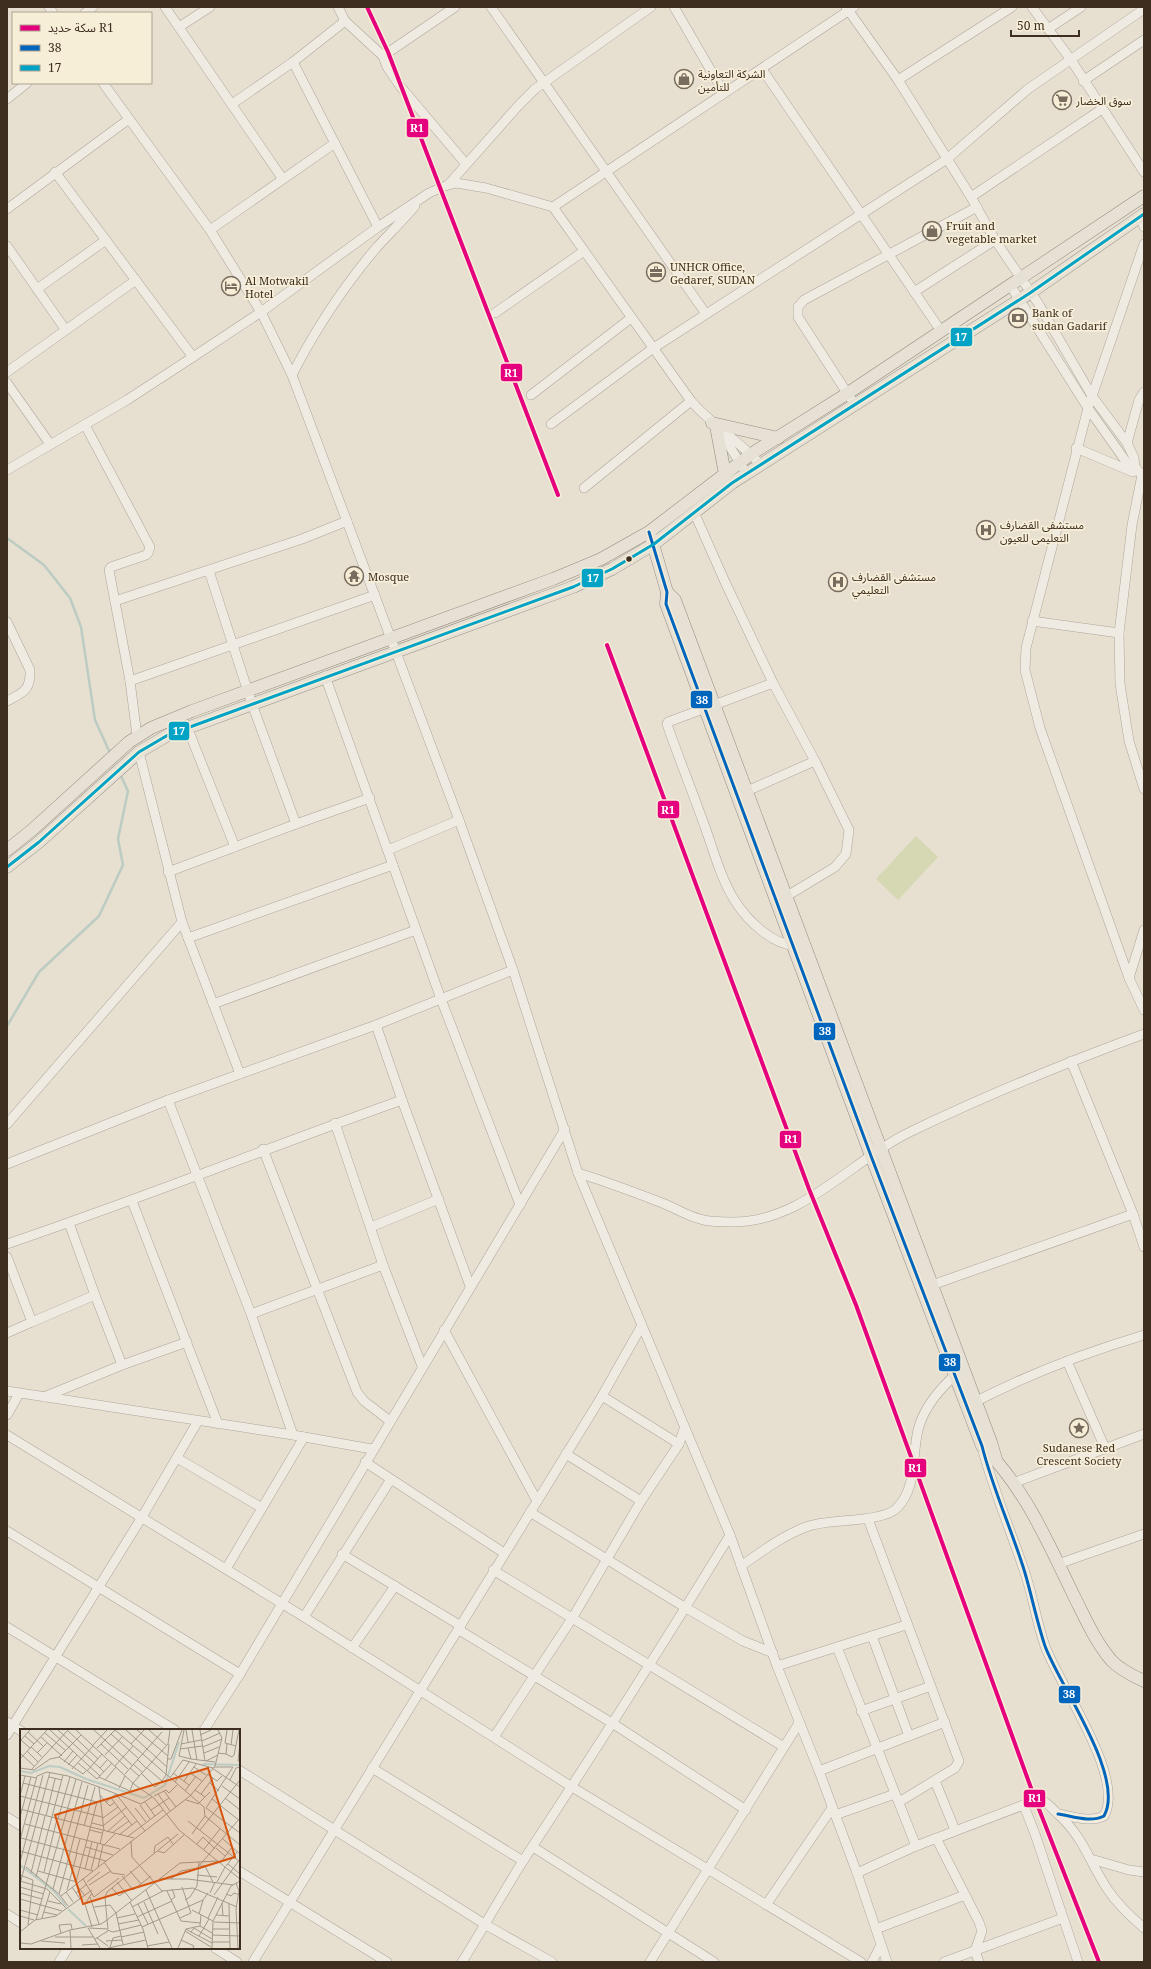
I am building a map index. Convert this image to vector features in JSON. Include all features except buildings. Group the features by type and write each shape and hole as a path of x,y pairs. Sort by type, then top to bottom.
{"main road":[{"path":"7,850 32,830 124,746 138,736 165,722 327,663 390,637 553,579 601,559 649,532 688,504 751,454 848,393 1144,196"},
{"path":"7,867 39,842 139,752 156,741 187,727 395,650 558,592 612,569 654,544 694,512 760,464 855,405 1143,219"},
{"path":"725,474 716,426 778,438"},
{"path":"649,532 654,544 667,592 666,604 746,791 787,896 932,1285 958,1371"},
{"path":"553,579 558,592"},
{"path":"710,707 792,946 871,1156 971,1404 991,1442 996,1459"},
{"path":"971,1404 982,1446 996,1459 1030,1510 1095,1638 1112,1660 1131,1675 1144,1681"}],"street":[{"path":"165,7 282,178"},
{"path":"179,27 210,7"},
{"path":"338,7 345,21 383,56 387,67 400,86 466,164"},
{"path":"383,56 455,7"},
{"path":"491,7 706,314"},
{"path":"449,184 518,106 544,82 651,7"},
{"path":"674,7 724,94"},
{"path":"898,80 1012,7"},
{"path":"1032,7 1071,60 1144,172"},
{"path":"1048,29 1081,7"},
{"path":"553,207 762,69 849,8 898,80 971,197 995,240 1022,278 1092,396 1127,443 1134,458 1135,467"},
{"path":"551,424 652,349 947,159 1024,92 1141,12"},
{"path":"232,104 293,62 345,21"},
{"path":"1083,80 1144,40"},
{"path":"293,62 378,226"},
{"path":"762,69 941,331"},
{"path":"7,99 26,84"},
{"path":"104,84 210,230 261,312 292,375 459,820 513,970 578,1173 641,1327 730,1535 777,1666 819,1771 857,1873 887,1962"},
{"path":"971,197 1102,109"},
{"path":"7,209 55,172 129,119"},
{"path":"210,230 282,178 335,143"},
{"path":"55,172 193,357"},
{"path":"7,470 85,425 193,357 261,312 378,226 429,193 449,184 456,183 486,188 553,207 652,349 691,401 716,426 751,454 760,464"},
{"path":"292,375 323,320 377,248 419,200"},
{"path":"855,405 798,317 798,307 804,300 976,207"},
{"path":"37,289 106,240"},
{"path":"914,292 995,240"},
{"path":"1144,244 1092,396 1076,448 1032,621 1026,648 1025,670 1028,687 1040,728 1129,978 1144,1010"},
{"path":"7,246 65,329"},
{"path":"495,312 584,251"},
{"path":"7,372 65,329 136,280"},
{"path":"1010,285 1088,408 1127,463 1135,467 1143,476"},
{"path":"531,395 631,318"},
{"path":"7,383 50,444"},
{"path":"1127,443 1139,400 1144,392"},
{"path":"584,488 691,401"},
{"path":"85,425 150,547 146,555 110,568 138,736"},
{"path":"716,426 747,473"},
{"path":"1076,448 1143,476"},
{"path":"1143,476 1132,525 1119,633 1120,684 1129,741 1144,789"},
{"path":"694,512 725,582 773,683 815,761 849,830 846,854 834,867 787,896"},
{"path":"115,601 302,539 347,521"},
{"path":"209,571 252,704 296,824"},
{"path":"130,681 375,595"},
{"path":"1032,621 1119,633"},
{"path":"7,622 30,670 31,678 29,686 22,693 7,701"},
{"path":"326,676 441,999 520,1205"},
{"path":"773,683 668,722 668,729 723,876 735,901 764,933 779,942 792,946 805,944"},
{"path":"187,727 235,847"},
{"path":"139,752 168,872 182,922 240,1074"},
{"path":"746,791 815,761"},
{"path":"168,872 370,798"},
{"path":"388,850 459,820"},
{"path":"188,938 393,865"},
{"path":"7,1124 182,922"},
{"path":"213,1004 416,930"},
{"path":"1129,978 1144,930"},
{"path":"7,1164 168,1100 376,1025 513,970"},
{"path":"376,1025 470,1286"},
{"path":"578,1173 671,1206 702,1220 732,1222 754,1220 781,1213 812,1197 882,1148 912,1131 1072,1061 1144,1034"},
{"path":"1072,1061 1133,1214 1142,1232 1144,1247"},
{"path":"168,1100 198,1174 251,1314 293,1435"},
{"path":"7,1244 132,1201 263,1149 402,1100"},
{"path":"335,1123 383,1265 422,1366"},
{"path":"205,1729 282,1604 372,1449 520,1205 564,1129"},
{"path":"263,1149 357,1392 360,1397 390,1421"},
{"path":"370,1227 439,1199"},
{"path":"132,1201 218,1424"},
{"path":"932,1285 1133,1214"},
{"path":"69,1223 122,1365"},
{"path":"7,1257 32,1322"},
{"path":"251,1314 383,1265"},
{"path":"7,1333 95,1295"},
{"path":"253,1962 333,1829 460,1628 493,1570 602,1396 641,1327"},
{"path":"444,1330 537,1501"},
{"path":"971,1404 1067,1361 1144,1336"},
{"path":"43,1398 122,1365 186,1342"},
{"path":"1067,1361 1105,1448"},
{"path":"741,1566 775,1542 807,1526 868,1519 896,1510 905,1498 914,1464 918,1431 924,1412 934,1397 958,1371"},
{"path":"7,1391 43,1398 293,1435 372,1449"},
{"path":"7,1415 19,1394"},
{"path":"602,1396 678,1444"},
{"path":"7,1735 14,1726 98,1586 142,1517 198,1421"},
{"path":"494,1737 534,1674 573,1617 641,1501 678,1444 684,1429"},
{"path":"1013,1483 1144,1434"},
{"path":"7,1435 304,1617 572,1787 861,1962"},
{"path":"226,1569 304,1437"},
{"path":"982,1446 993,1486 1025,1572 1037,1622 1045,1646 1055,1669 1083,1719 1106,1778 1110,1804 1104,1816 1098,1820 1058,1814"},
{"path":"566,1454 641,1501"},
{"path":"177,1458 262,1508"},
{"path":"365,1462 504,1553"},
{"path":"304,1617 342,1554 391,1479"},
{"path":"530,1512 686,1608 743,1641 773,1653"},
{"path":"766,1905 833,1811 897,1798 935,1781 959,1764 958,1756 906,1625 868,1519"},
{"path":"7,1531 240,1674"},
{"path":"1058,1564 1144,1534"},
{"path":"462,1962 523,1861 686,1608 730,1535"},
{"path":"342,1554 612,1723 746,1810"},
{"path":"493,1570 573,1617 648,1665 784,1747"},
{"path":"352,1648 395,1586"},
{"path":"777,1666 906,1625"},
{"path":"7,1627 173,1729"},
{"path":"872,1636 909,1736"},
{"path":"837,1647 861,1711 916,1846"},
{"path":"861,1711 931,1686"},
{"path":"819,1771 945,1722"},
{"path":"650,1962 669,1934 799,1723"},
{"path":"372,1768 523,1861"},
{"path":"240,1771 486,1924 552,1962"},
{"path":"935,1781 955,1830"},
{"path":"857,1873 955,1830 1024,1806 1039,1799 1047,1803 1069,1823 1109,1892 1129,1915 1144,1928"},
{"path":"1024,1806 1036,1834 1078,1962"},
{"path":"7,1817 20,1825"},
{"path":"936,1838 982,1931 975,1951 979,1962"},
{"path":"533,1847 714,1962"},
{"path":"1091,1859 1129,1870 1144,1872"},
{"path":"240,1872 387,1962"},
{"path":"876,1929 965,1895"},
{"path":"7,1914 20,1922"},
{"path":"944,1962 1063,1918"},
{"path":"872,1962 882,1945"},
{"path":"59,1962 65,1949"},
{"path":"217,1949 237,1962"}],"green space":[{"path":"916,836 938,857 898,900 876,879"}],"waterway":[{"path":"7,538 44,565 70,598 81,627 95,720 110,753"},
{"path":"7,1026 39,972 99,916 123,865 118,839 128,791 120,774"}],"rail line":[{"name":"R1","path":"367,7 388,52 558,495"},
{"name":"R1","path":"607,645 809,1189 856,1305 1035,1799 1099,1962"}],"transit line":[{"name":"17","path":"7,867 39,842 139,752 168,735 573,587 612,569 654,544 732,483 1030,293 1144,214"},
{"name":"38","path":"649,532 667,592 666,604 871,1156 982,1446 986,1462 1025,1573 1045,1646 1052,1663 1099,1755 1106,1778 1108,1799 1104,1816 1087,1819 1058,1814"}],"place":[{"name":"الشركة التعاونية للتأمين","path":"684,79"},
{"name":"سوق الخضار","path":"1062,100"},
{"name":"Fruit and vegetable market","path":"932,231"},
{"name":"UNHCR Office, Gedaref, SUDAN","path":"656,272"},
{"name":"Al Motwakil Hotel","path":"231,286"},
{"name":"Bank of sudan Gadarif","path":"1018,318"},
{"name":"مستشفى القضارف التعليمى للعيون","path":"986,530"},
{"name":"Mosque","path":"354,576"},
{"name":"مستشفى القضارف التعليمي","path":"838,582"},
{"name":"Sudanese Red Crescent Society","path":"1079,1428"}]}
